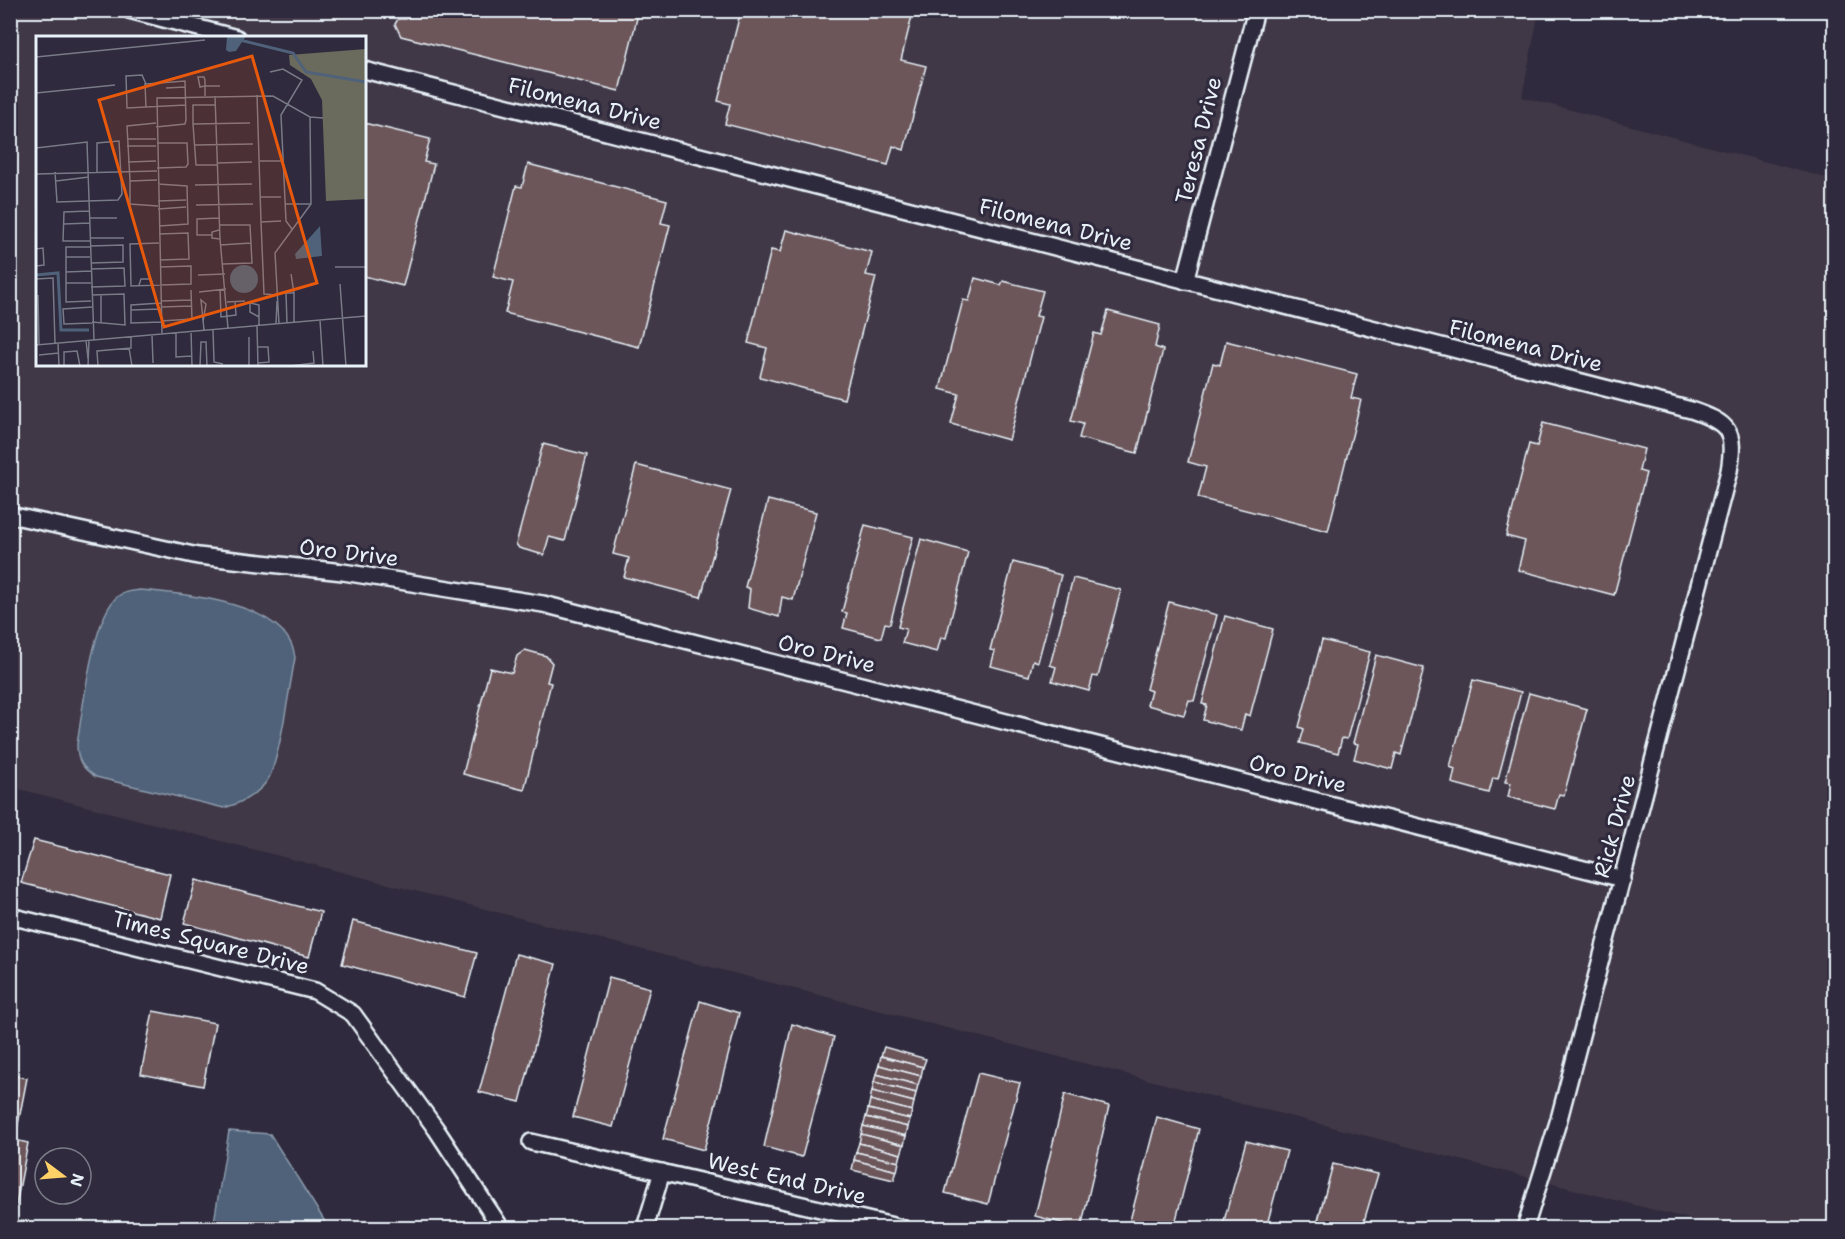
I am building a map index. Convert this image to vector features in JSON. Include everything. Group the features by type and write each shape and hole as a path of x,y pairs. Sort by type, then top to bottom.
{"street":[{"path":"129,10 229,36"},
{"name":"Teresa Drive","path":"1185,281 1256,10"},
{"name":"Filomena Drive","path":"366,71 1691,410 1718,420 1731,432"},
{"name":"Rick Drive","path":"1525,1228 1559,1119 1729,471 1731,432"},
{"name":"Oro Drive","path":"10,515 198,556 344,572 543,604 1623,879"},
{"name":"Times Square Drive","path":"10,916 315,991 353,1014 436,1129 501,1228"},
{"name":"West End Drive","path":"531,1142 902,1228"},
{"path":"645,1228 662,1172"}],"shaded area":[{"path":"10,11 1539,11 1522,97 1834,180 1834,1185 1827,1228 1724,1228 11,787"}],"water":[{"path":"140,590 182,594 232,604 275,624 289,639 295,658 276,759 267,781 253,795 242,801 224,808 96,777 79,760 77,744 90,665 101,623 118,596"},
{"path":"229,1131 270,1134 329,1228 213,1228"}],"building":[{"path":"417,10 639,10 619,91 401,36 395,24 398,19 406,19 416,14"},
{"path":"741,10 913,12 901,60 926,66 904,150 893,146 888,165 725,124 730,104 718,101"},
{"path":"366,123 430,139 424,162 434,164 403,286 366,277"},
{"path":"528,164 667,200 661,223 670,225 639,347 505,313 513,282 493,277 516,186 522,187"},
{"path":"786,230 872,252 866,275 876,277 844,399 760,377 767,348 748,343 771,250 780,252"},
{"path":"975,278 1001,285 1003,281 1043,291 1036,316 1041,317 1009,440 951,424 959,394 940,389 963,300 969,301"},
{"path":"1108,311 1160,325 1155,347 1163,350 1137,453 1079,438 1083,424 1071,421 1094,333 1101,335"},
{"path":"1226,341 1357,374 1351,398 1361,400 1328,531 1198,498 1206,467 1188,462 1213,363 1220,365"},
{"path":"1543,423 1644,449 1639,471 1646,473 1614,595 1518,570 1525,541 1506,536 1529,444 1537,446"},
{"path":"543,444 587,455 565,541 549,537 544,555 519,548 516,544"},
{"path":"636,465 731,490 701,597 624,577 629,558 613,554"},
{"path":"768,500 816,512 793,600 782,597 779,617 748,608 750,589 745,587"},
{"path":"865,525 913,537 890,624 885,623 881,638 843,628 847,613 842,612"},
{"path":"921,539 968,552 946,638 941,637 937,652 902,643 906,629 898,627"},
{"path":"1013,562 1061,575 1038,662 1033,660 1029,676 991,666 995,651 990,650"},
{"path":"1073,578 1121,590 1098,677 1093,676 1089,691 1052,681 1056,667 1050,665"},
{"path":"1169,602 1217,615 1194,701 1189,700 1184,715 1147,705 1151,691 1146,689"},
{"path":"1225,616 1273,629 1250,716 1245,714 1241,730 1203,720 1207,705 1202,704"},
{"path":"1322,640 1370,652 1347,739 1342,738 1338,753 1300,743 1304,729 1299,727"},
{"path":"525,650 546,656 552,663 547,682 551,683 524,790 463,774 490,668 512,673 517,656"},
{"path":"1376,655 1424,668 1401,755 1396,753 1392,769 1354,759 1358,744 1353,743"},
{"path":"1834,670 1834,703 1828,702"},
{"path":"1473,680 1521,692 1498,779 1493,778 1489,793 1452,783 1455,769 1450,767"},
{"path":"1529,693 1587,709 1564,795 1559,794 1555,809 1508,797 1511,783 1505,782"},
{"path":"34,840 170,874 160,918 21,883"},
{"path":"196,880 321,912 309,957 184,923"},
{"path":"353,921 477,953 465,997 342,964"},
{"path":"516,954 556,964 520,1102 479,1092"},
{"path":"609,977 650,988 613,1127 573,1117"},
{"path":"700,1001 739,1013 704,1150 663,1139"},
{"path":"153,1011 215,1023 203,1086 141,1074"},
{"path":"792,1024 834,1037 802,1157 764,1147"},
{"path":"884,1047 926,1059 923,1067 881,1056"},
{"path":"881,1056 923,1067 921,1076 879,1065"},
{"path":"879,1065 921,1076 918,1085 876,1074"},
{"path":"978,1073 1020,1083 988,1204 945,1193"},
{"path":"876,1074 918,1085 916,1093 874,1082"},
{"path":"10,1075 27,1078 15,1140 28,1143 13,1221 10,1221"},
{"path":"874,1082 916,1093 914,1102 872,1091"},
{"path":"872,1091 914,1102 912,1111 870,1100"},
{"path":"1065,1094 1109,1106 1081,1228 1035,1216"},
{"path":"870,1100 912,1111 910,1119 868,1109"},
{"path":"868,1109 910,1119 908,1127 866,1117"},
{"path":"866,1117 908,1127 906,1136 863,1126"},
{"path":"1157,1117 1199,1129 1174,1228 1128,1228"},
{"path":"863,1126 906,1136 904,1145 861,1134"},
{"path":"861,1134 904,1145 901,1154 859,1143"},
{"path":"1246,1141 1287,1151 1266,1228 1222,1228"},
{"path":"859,1143 901,1154 899,1162 856,1152"},
{"path":"856,1152 899,1162 897,1171 854,1160"},
{"path":"854,1160 897,1171 894,1180 852,1170"},
{"path":"1333,1164 1378,1174 1362,1228 1316,1228"}]}
